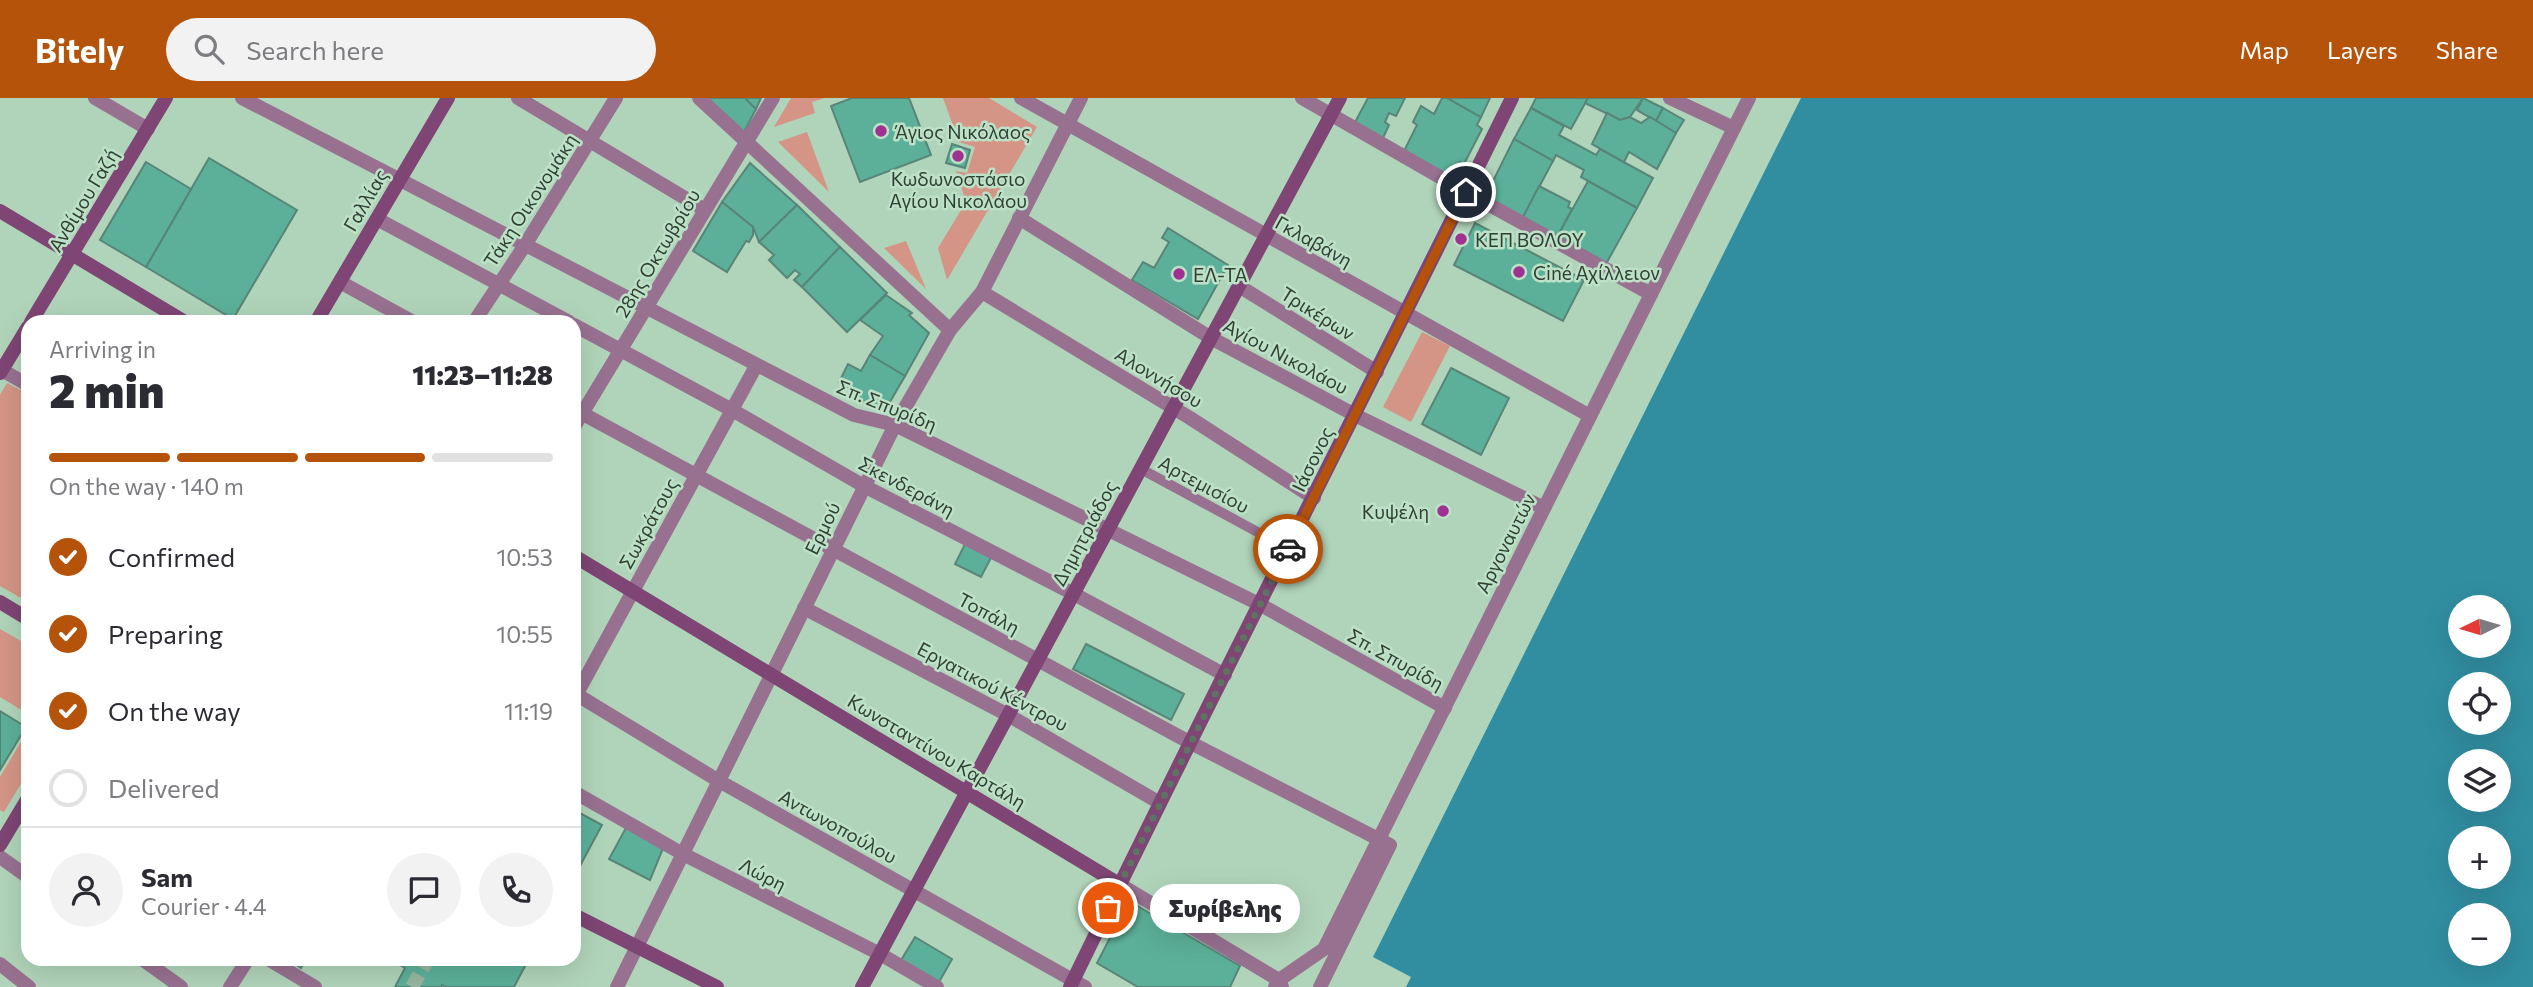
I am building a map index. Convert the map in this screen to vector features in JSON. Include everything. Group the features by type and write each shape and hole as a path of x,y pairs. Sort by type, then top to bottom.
{"main road":[{"name":"Ανθίμου Γαζή","path":"35,315 166,98"},
{"name":"Γαλλίας","path":"320,315 448,98"},
{"name":"Δημητριάδος","path":"862,987 1340,98"},
{"name":"Ιάσονος","path":"1076,985 1119,884 1356,415 1512,98"},
{"path":"0,211 173,315"},
{"path":"0,371 21,338"},
{"name":"Κωνσταντίνου Καρτάλη","path":"581,560 1119,884"},
{"path":"0,602 21,615"},
{"path":"0,845 5,826 21,809"},
{"path":"581,918 717,987"}],"street":[{"path":"95,98 148,129"},
{"name":"Σπ. Σπυρίδη","path":"242,98 854,415 895,425 1261,605 1444,708"},
{"path":"518,98 705,210"},
{"name":"Τάκη Οικονομάκη","path":"479,315 616,98"},
{"path":"699,98 950,330"},
{"name":"28ης Οκτωβρίου","path":"581,408 622,351 773,98"},
{"name":"Γκλαβάνη","path":"1021,98 1590,416"},
{"name":"Ερμού","path":"617,987 895,425 950,330 982,292 1081,98"},
{"path":"1303,98 1651,294"},
{"path":"1670,98 1734,128"},
{"name":"Αργοναυτών","path":"1320,987 1444,708 1749,98"},
{"name":"Αγίου Νικολάου","path":"1019,218 1211,338 1356,415 1544,508"},
{"path":"377,219 556,315"},
{"path":"340,282 400,315"},
{"name":"Τρικέρων","path":"1239,286 1377,372"},
{"name":"Αλοννήσου","path":"982,292 1173,408 1314,498"},
{"name":"Σκενδεράνη","path":"581,329 732,410 864,486 1225,675"},
{"name":"Σωκράτους","path":"581,685 756,366"},
{"path":"0,371 21,381"},
{"name":"Τοπάλη","path":"581,414 1037,661 1384,842"},
{"name":"Εργατικού Κέντρου","path":"804,608 1009,715 1160,803"},
{"name":"Αντωνοπούλου","path":"581,700 1076,985"},
{"name":"Λώρη","path":"581,796 682,855 880,954 937,987"},
{"name":"Αργοναυτών","path":"1279,985 1324,949 1384,842"},
{"path":"0,858 21,872"},
{"name":"Κωνσταντίνου Καρτάλη","path":"1119,884 1279,985"},
{"path":"0,964 29,987"},
{"path":"152,966 181,987"},
{"path":"230,987 244,966"},
{"path":"280,966 315,987"}],"lane":[{"name":"Αρτεμισίου","path":"1140,469 1289,549"}],"shaded area":[{"path":"791,98 825,98 812,102 815,113 774,127"},
{"path":"943,98 989,98 1037,127 947,280 938,248 966,202 956,171 967,173 975,147 959,142"},
{"path":"807,132 829,192 778,142"},
{"path":"906,241 926,289 884,248"},
{"path":"1422,332 1450,346 1411,422 1383,407"},
{"path":"7,383 21,390 21,598 0,586 0,395"},
{"path":"0,629 21,641 21,710 0,697"},
{"path":"21,742 21,784 4,812 0,810 0,777"}],"water":[{"path":"1801,98 2533,98 2533,987 1406,987 1411,977 1373,957"}],"building":[{"path":"704,98 745,98 756,109 743,134"},
{"path":"745,98 761,98 756,109"},
{"name":"Άγιος Νικόλαος","path":"852,98 909,98 931,155 860,182 831,106"},
{"path":"1368,98 1405,98 1396,116 1389,113 1385,122 1389,125 1382,140 1354,124"},
{"path":"1442,98 1447,98 1481,117 1477,125 1482,129 1464,164 1460,162 1451,178 1404,151 1417,125 1413,122 1421,106 1434,114"},
{"path":"1447,98 1490,98 1481,117"},
{"path":"1536,98 1588,98 1571,129 1531,108"},
{"path":"1588,98 1643,98 1630,117 1620,120 1585,103"},
{"path":"1643,98 1663,108 1656,121 1637,110"},
{"path":"1531,108 1564,126 1559,135 1596,155 1600,149 1653,178 1637,208 1581,177 1584,170 1556,155 1553,161 1514,139"},
{"path":"1663,108 1684,120 1676,133 1656,121"},
{"path":"1607,113 1620,120 1630,117 1641,123 1650,117 1676,133 1657,169 1629,152 1624,162 1592,144"},
{"path":"1514,139 1553,161 1522,219 1484,199"},
{"name":"Κωδωνοστάσιο Αγίου Νικολάου","path":"952,144 970,150 965,168 946,163"},
{"path":"209,158 297,210 235,315 226,315 146,267"},
{"path":"146,162 191,189 146,267 100,240"},
{"path":"750,163 797,205 759,242 753,227 722,202"},
{"path":"1588,181 1637,208 1606,264 1557,237"},
{"path":"1539,186 1570,202 1568,207 1572,209 1557,237 1522,219"},
{"path":"722,202 753,227 749,242 746,241 727,272 693,251"},
{"path":"797,205 840,247 802,287 794,280 800,274 795,270 787,278 769,260 774,255 759,242"},
{"name":"Ciné Αχίλλειον","path":"1475,223 1584,280 1563,321 1454,265"},
{"name":"ΕΛ-ΤΑ","path":"1168,228 1228,265 1198,319 1132,280 1143,262 1154,268 1169,242 1162,238"},
{"path":"840,247 887,293 847,332 802,287"},
{"path":"886,295 912,313 909,315 929,333 905,376 870,355 883,336 860,320"},
{"path":"870,355 905,376 887,407 881,403 877,409 853,395 855,391 839,382 848,364 861,371"},
{"path":"1451,368 1509,398 1481,455 1422,424"},
{"path":"967,540 993,554 981,577 955,564"},
{"path":"1086,644 1184,694 1171,720 1073,669"},
{"path":"0,711 21,724 21,735 0,770"},
{"path":"581,814 602,825 581,864"},
{"path":"627,826 664,846 650,880 609,859"},
{"path":"1129,901 1240,966 1230,987 1138,987 1097,963"},
{"path":"915,937 952,959 938,984 900,962"},
{"path":"402,966 525,966 514,987 395,987 405,968"}],"tunnel":[{"path":"412,987 424,966"}],"way so far":[{"path":"1108,908 1288,549"}],"place":[{"name":"Άγιος Νικόλαος","path":"881,131"},
{"name":"Κωδωνοστάσιο Αγίου Νικολάου","path":"958,156"},
{"name":"ΚΕΠ ΒΟΛΟΥ","path":"1461,239"},
{"name":"Ciné Αχίλλειον","path":"1519,272"},
{"name":"ΕΛ-ΤΑ","path":"1179,274"},
{"name":"Κυψέλη","path":"1443,511"},
{"name":"Συρίβελης","path":"1108,908"}],"route":[{"path":"1288,549 1466,192"}]}
